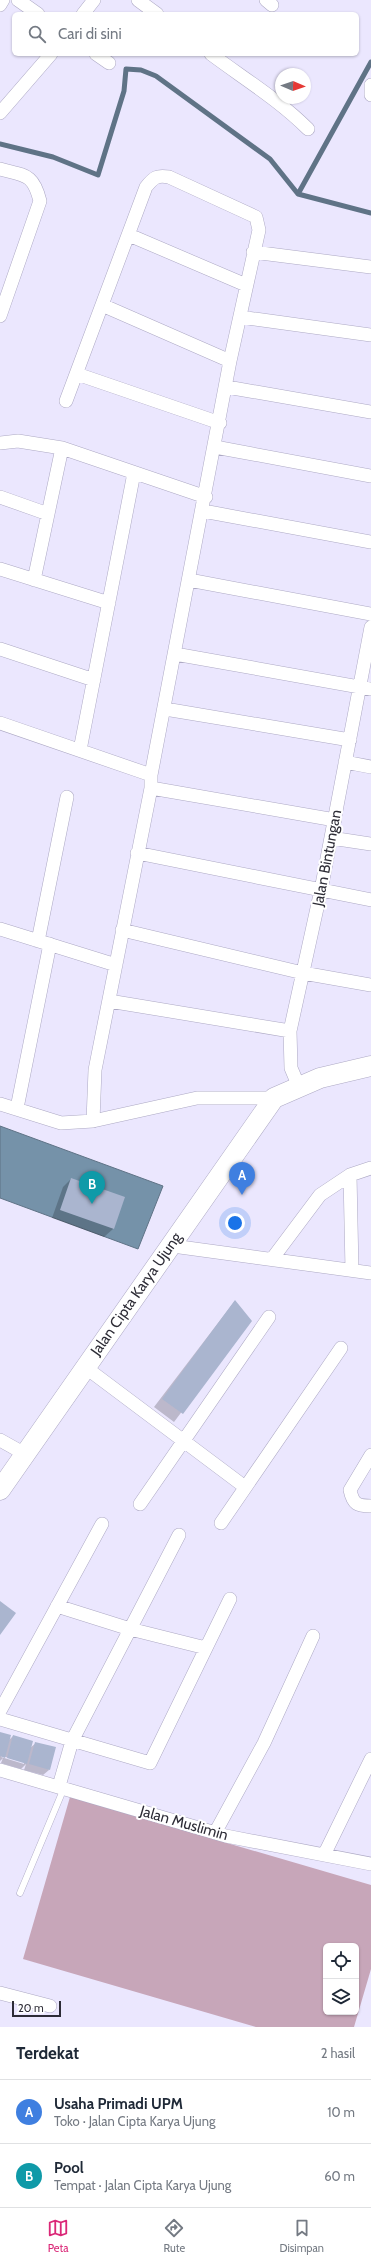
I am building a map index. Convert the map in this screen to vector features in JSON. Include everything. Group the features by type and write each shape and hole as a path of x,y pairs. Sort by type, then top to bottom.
{"main road":[{"path":"274,1098 320,1078 371,1066"},
{"name":"Jalan Cipta Karya Ujung","path":"0,1490 274,1098"}],"street":[{"path":"0,5 3,0"},
{"path":"18,0 35,12"},
{"path":"85,12 94,0"},
{"path":"138,0 154,12"},
{"path":"0,113 49,56"},
{"path":"99,56 109,63"},
{"path":"214,56 262,92 288,108 308,129"},
{"path":"371,85 371,95"},
{"path":"0,169 27,177 36,184 40,201 0,316"},
{"path":"66,401 146,187 159,176 169,177 256,217 259,230 230,361 227,386 206,497 95,1070 93,1121"},
{"path":"129,235 246,285"},
{"path":"253,252 371,267"},
{"path":"102,306 230,361"},
{"path":"240,317 371,335"},
{"path":"76,374 220,423"},
{"path":"227,386 371,412"},
{"path":"0,443 18,442 62,448 206,497"},
{"path":"215,447 371,476"},
{"path":"34,580 62,448"},
{"path":"80,750 134,473"},
{"path":"0,497 48,514"},
{"path":"203,511 371,542"},
{"path":"0,569 109,603"},
{"path":"189,580 371,614"},
{"name":"Jalan Bintungan","path":"299,1087 291,1068 290,1031 321,890 345,762 365,688 371,627"},
{"path":"0,649 94,680"},
{"path":"176,654 365,688"},
{"path":"165,709 350,740"},
{"path":"0,723 80,750 151,781 334,820"},
{"path":"345,762 371,767"},
{"path":"17,1108 67,797"},
{"path":"331,838 371,844"},
{"path":"137,853 371,900"},
{"path":"0,929 116,965"},
{"path":"122,930 303,973 371,985"},
{"path":"109,1002 290,1031"},
{"path":"0,1104 17,1108 61,1123 93,1121 197,1098 274,1098"},
{"path":"272,1259 320,1195 350,1175 371,1168"},
{"path":"350,1175 352,1270"},
{"path":"180,1248 371,1273"},
{"path":"140,1504 269,1317"},
{"path":"221,1524 244,1487 341,1348"},
{"path":"85,1367 244,1487"},
{"path":"0,1440 25,1454"},
{"path":"371,1455 350,1490 353,1501 356,1505 371,1506"},
{"path":"0,1711 102,1524"},
{"path":"62,1787 72,1741 179,1535"},
{"path":"0,1719 150,1763 230,1599"},
{"path":"57,1606 130,1630 206,1648"},
{"path":"215,1832 264,1743 313,1636"},
{"path":"324,1855 371,1759"},
{"name":"Jalan Muslimin","path":"0,1770 215,1832 371,1864"},
{"path":"0,1994 50,2006"}],"lane":[{"path":"20,1893 62,1787"}],"shaded area":[{"path":"70,1797 371,1885 371,1969 359,2010 359,1943 323,1943 323,2015 358,2015 354,2027 256,2027 23,1959"}],"water":[{"path":"0,1126 163,1186 138,1249 0,1198"}],"building":[{"path":"71,1178 125,1197 114,1229 60,1210"},
{"path":"235,1300 252,1321 183,1414 162,1399"},
{"path":"0,1601 16,1613 0,1635"},
{"path":"0,1732 11,1735 5,1758 0,1756"},
{"path":"13,1735 33,1741 27,1764 7,1758"},
{"path":"35,1742 56,1747 50,1770 29,1764"}],"waterway":[{"path":"0,144 53,157 98,175 124,91 126,69 141,70 156,76 270,159 298,194 371,62"},
{"path":"298,194 371,213"}],"place":[{"name":"Usaha Primadi UPM","path":"242,1195"},
{"name":"Pool","path":"92,1204"}]}
